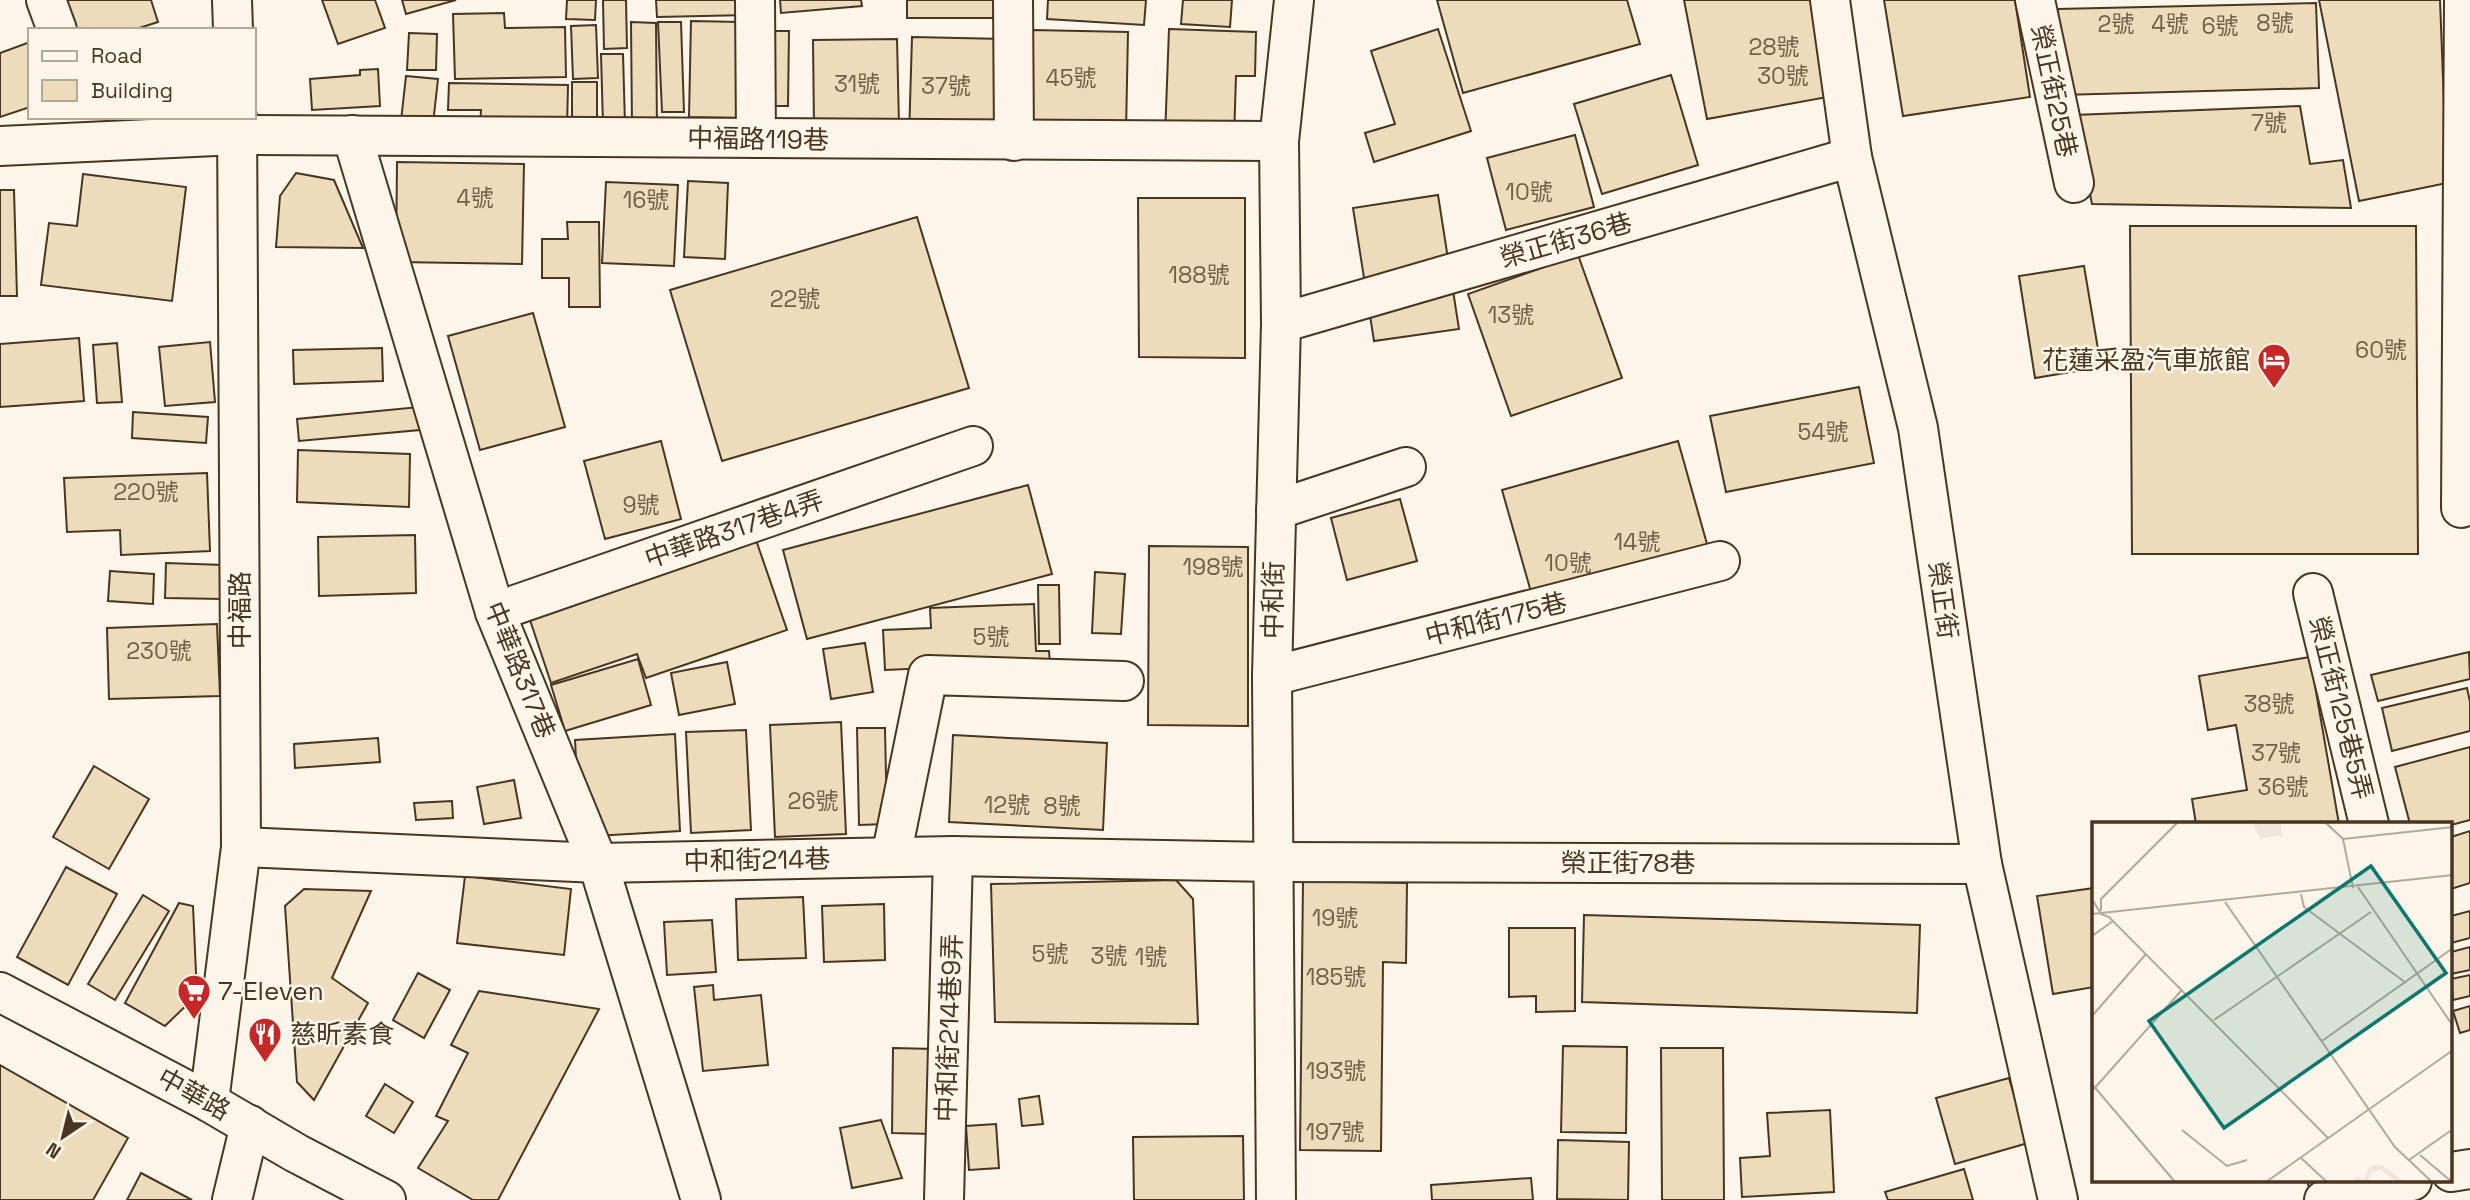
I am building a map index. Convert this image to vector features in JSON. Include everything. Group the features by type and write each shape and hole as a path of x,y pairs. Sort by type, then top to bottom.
{"street":[{"path":"46,0 56,28"},
{"path":"232,0 233,28"},
{"path":"755,0 756,138"},
{"path":"1013,0 1014,141"},
{"name":"中和街","path":"1276,1200 1272,676 1281,323 1279,141 1294,0"},
{"name":"榮正街","path":"1830,0 1852,157 1918,428 1982,864 2058,1200"},
{"name":"榮正街25巷","path":"2035,0 2074,183"},
{"path":"2461,508 2464,0"},
{"name":"中福路119巷","path":"0,146 94,130 237,126 352,135 1279,141"},
{"name":"中福路","path":"209,1102 242,847 237,126"},
{"name":"中華路317巷","path":"352,135 495,612 598,863 701,1200"},
{"name":"榮正街36巷","path":"1281,323 1852,157"},
{"name":"中華路317巷4弄","path":"495,612 974,446"},
{"path":"1276,510 1406,467"},
{"name":"中和街175巷","path":"1272,676 1720,561"},
{"name":"榮正街125巷5弄","path":"2313,593 2369,822"},
{"path":"891,857 928,675 1124,681"},
{"name":"中和街214巷","path":"242,847 598,863 953,856 1274,862"},
{"name":"中和街214巷9弄","path":"944,1200 953,856"},
{"name":"榮正街78巷","path":"1274,862 1982,864"},
{"name":"中華路","path":"0,992 209,1102 296,1153 386,1200"},
{"path":"232,1200 250,1125"},
{"path":"2324,1200 2407,1182"}],"building":[{"path":"64,0 151,0 158,22 139,28 72,28"},
{"path":"322,0 375,0 385,28 338,44"},
{"path":"402,0 456,0 406,14"},
{"path":"567,0 596,0 595,20 566,19"},
{"path":"603,0 626,0 627,48 604,49"},
{"path":"656,0 748,0 748,15 657,17"},
{"path":"780,0 861,0 862,6 781,13"},
{"path":"907,0 995,0 995,18 907,18"},
{"path":"1048,0 1146,0 1144,25 1047,19"},
{"path":"1183,0 1232,0 1230,27 1181,24"},
{"path":"1437,0 1627,0 1640,44 1463,93"},
{"path":"1684,0 1816,0 1833,96 1707,119"},
{"path":"1884,0 2015,0 2030,97 1903,116"},
{"path":"2319,0 2440,0 2447,183 2359,201"},
{"path":"2316,3 2319,88 2061,95 2058,9"},
{"path":"504,13 505,28 565,27 566,77 455,79 453,14"},
{"path":"691,21 741,22 739,118 689,117"},
{"path":"631,22 656,23 657,127 632,128"},
{"path":"658,22 681,22 684,112 662,112"},
{"path":"596,25 598,78 573,79 571,26"},
{"path":"1169,29 1256,32 1255,76 1236,76 1234,139 1165,137"},
{"path":"1438,29 1471,131 1374,162 1365,133 1395,124 1371,51"},
{"path":"1033,30 1128,32 1126,131 1032,129"},
{"path":"762,31 789,31 788,106 760,106"},
{"path":"409,33 437,34 436,70 407,70"},
{"path":"912,37 1004,39 1002,139 909,137"},
{"path":"897,39 899,125 814,127 813,40"},
{"path":"28,43 28,108 0,117 0,53"},
{"path":"601,54 623,54 625,124 603,125"},
{"path":"378,69 380,106 312,110 310,79 360,75 360,70"},
{"path":"1671,75 1698,165 1602,194 1574,104"},
{"path":"406,76 438,79 433,124 401,121"},
{"path":"572,82 597,82 597,122 572,122"},
{"path":"449,83 568,85 567,129 480,128 481,110 448,110"},
{"path":"2300,106 2310,164 2343,160 2351,208 2092,204 2074,115"},
{"path":"1575,135 1594,207 1506,230 1487,158"},
{"path":"397,162 524,164 522,264 396,262"},
{"path":"296,173 334,180 363,248 276,247 280,196"},
{"path":"83,174 186,187 172,301 41,285 49,223 77,226"},
{"path":"688,181 728,183 725,259 684,257"},
{"path":"606,182 678,185 674,266 602,263"},
{"path":"0,190 14,190 17,296 0,296"},
{"path":"1438,195 1459,329 1374,341 1353,208"},
{"path":"1138,198 1245,198 1245,358 1139,357"},
{"path":"917,217 969,388 722,461 670,290"},
{"path":"567,222 599,222 600,307 569,307 569,278 542,278 542,239 568,239"},
{"name":"花蓮采盈汽車旅館","path":"2130,226 2416,226 2418,554 2132,554"},
{"path":"1578,255 1622,378 1511,416 1468,294"},
{"path":"2084,266 2101,367 2035,378 2019,276"},
{"path":"533,313 565,427 480,450 448,336"},
{"path":"79,338 84,401 0,407 0,344"},
{"path":"210,342 215,402 165,406 159,347"},
{"path":"117,343 122,402 97,403 93,345"},
{"path":"382,348 383,381 294,384 293,350"},
{"path":"1859,387 1874,463 1726,492 1710,416"},
{"path":"429,406 431,429 299,441 297,419"},
{"path":"133,412 208,417 206,443 132,438"},
{"path":"661,441 681,519 605,539 584,461"},
{"path":"1678,441 1709,551 1533,599 1502,490"},
{"path":"298,450 410,454 409,507 297,502"},
{"path":"207,473 210,551 121,555 120,530 67,532 64,478"},
{"path":"1028,485 1052,574 807,639 783,550"},
{"path":"1400,499 1417,561 1347,580 1331,518"},
{"path":"415,535 416,593 319,596 318,537"},
{"path":"756,540 787,630 646,678 637,654 551,683 529,617"},
{"path":"1149,546 1248,547 1248,726 1148,725"},
{"path":"166,563 224,565 223,599 165,598"},
{"path":"110,571 154,574 153,604 108,601"},
{"path":"1095,572 1125,574 1121,634 1092,633"},
{"path":"1038,585 1059,585 1060,644 1039,644"},
{"path":"1034,604 1036,651 1049,651 1050,663 885,670 883,630 931,628 930,608"},
{"path":"217,624 220,696 109,699 107,628"},
{"path":"865,643 873,692 831,699 823,649"},
{"path":"2469,652 2470,679 2378,701 2371,675"},
{"path":"2310,657 2339,822 2196,822 2192,799 2247,790 2236,725 2208,730 2199,676"},
{"path":"638,659 651,705 565,731 551,685"},
{"path":"727,662 735,704 679,715 671,673"},
{"path":"2467,688 2470,731 2392,751 2382,708"},
{"path":"841,722 846,834 775,837 770,725"},
{"path":"857,728 885,728 887,824 859,825"},
{"path":"746,730 751,830 691,833 686,732"},
{"path":"675,734 680,831 595,836 592,797 578,798 575,740"},
{"path":"953,735 1107,743 1103,830 949,822"},
{"path":"378,738 380,762 295,768 294,744"},
{"path":"2470,747 2470,820 2452,825 2452,822 2409,822 2395,767"},
{"path":"94,766 149,799 109,869 53,837"},
{"path":"514,780 521,818 484,824 477,787"},
{"path":"452,801 453,818 416,820 414,803"},
{"path":"2470,831 2470,883 2452,889 2452,837"},
{"path":"66,867 117,894 68,985 17,957"},
{"path":"465,876 571,889 564,955 457,943"},
{"path":"1176,880 1193,899 1198,1024 995,1022 991,884"},
{"path":"1303,881 1407,883 1406,963 1383,962 1381,1151 1300,1150"},
{"path":"2092,888 2092,987 2053,994 2037,896"},
{"path":"304,889 371,891 332,978 368,1003 314,1100 297,1082 285,906"},
{"path":"143,895 169,911 115,1000 88,984"},
{"path":"803,897 806,958 738,960 736,899"},
{"path":"179,903 193,906 197,995 165,1026 125,1003"},
{"path":"884,904 885,960 824,962 822,906"},
{"path":"2470,911 2470,938 2452,943 2452,916"},
{"path":"1584,915 1920,925 1917,1013 1582,1002"},
{"path":"712,920 716,972 667,975 664,922"},
{"path":"1509,928 1575,928 1575,1011 1536,1012 1536,996 1509,997"},
{"path":"2470,947 2470,970 2452,974 2452,952"},
{"path":"418,973 450,990 424,1038 393,1020"},
{"path":"2470,975 2470,996 2453,1000 2452,979"},
{"path":"713,985 714,1000 761,995 768,1065 703,1071 694,987"},
{"path":"479,991 599,1009 498,1200 473,1200 418,1168 448,1121 436,1116 468,1053 451,1045"},
{"path":"2470,1006 2470,1030 2460,1033 2453,1011"},
{"path":"1563,1046 1627,1047 1626,1133 1561,1132"},
{"path":"893,1048 935,1049 933,1134 892,1133"},
{"path":"1661,1048 1723,1048 1724,1200 1662,1200"},
{"path":"0,1065 128,1138 93,1200 0,1200"},
{"path":"2009,1078 2028,1143 1955,1164 1936,1098"},
{"path":"385,1084 413,1102 394,1133 366,1116"},
{"path":"1039,1096 1043,1124 1022,1126 1019,1099"},
{"path":"1830,1110 1834,1192 1742,1197 1740,1158 1770,1156 1767,1113"},
{"path":"881,1120 902,1178 852,1188 840,1128"},
{"path":"996,1124 999,1168 969,1170 966,1126"},
{"path":"1243,1136 1244,1200 1134,1200 1133,1137"},
{"path":"1558,1140 1629,1142 1628,1200 1557,1199"},
{"path":"1964,1169 1973,1200 1888,1200 1885,1192"},
{"path":"141,1173 192,1200 127,1200"},
{"path":"1531,1178 1533,1200 1432,1200 1431,1185"},
{"path":"2307,1182 2350,1182 2310,1191"}],"place":[{"name":"花蓮采盈汽車旅館","path":"2274,390"},
{"name":"7-Eleven","path":"194,1021"},
{"name":"慈昕素食","path":"265,1064"}]}
